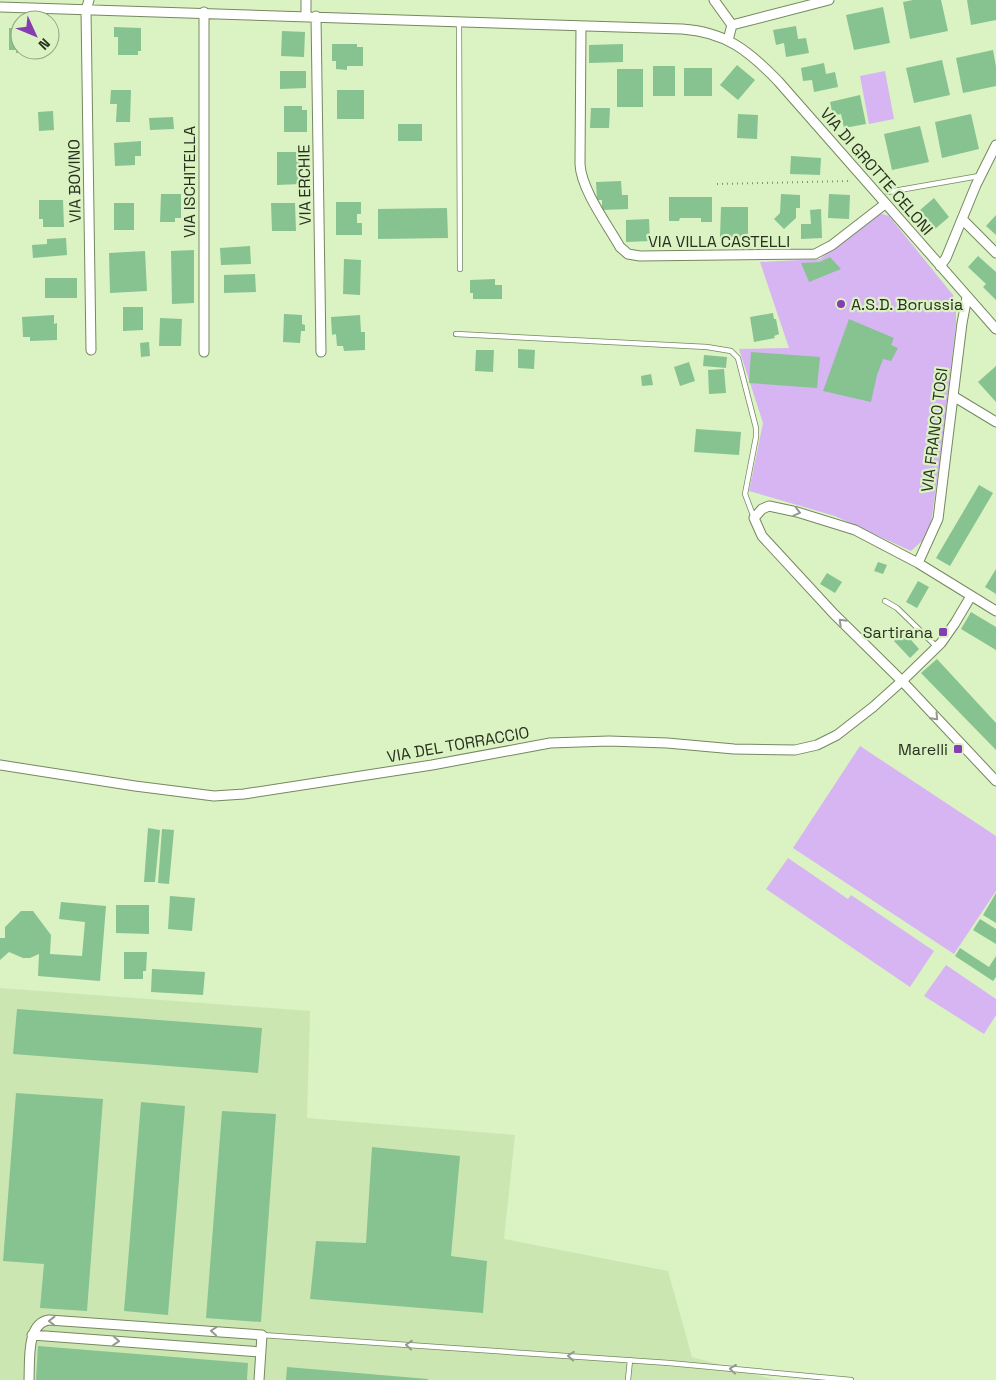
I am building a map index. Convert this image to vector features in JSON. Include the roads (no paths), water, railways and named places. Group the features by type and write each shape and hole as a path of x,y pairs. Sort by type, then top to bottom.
{"street":[{"path":"86,10 90,0"},
{"path":"306,0 306,17"},
{"path":"714,0 732,24"},
{"path":"732,24 829,0"},
{"name":"VIA DI GROTTE CELONI","path":"0,7 204,12 687,29 711,34 728,40 744,49 766,68 996,329"},
{"name":"VIA BOVINO","path":"86,10 91,350"},
{"name":"VIA ISCHITELLA","path":"204,12 204,352"},
{"name":"VIA ERCHIE","path":"316,16 321,352"},
{"path":"728,40 732,24"},
{"name":"VIA VILLA CASTELLI","path":"581,26 581,176 620,246 628,254 640,256 815,254 832,245 885,204"},
{"path":"940,266 946,258 980,176 996,145"},
{"path":"962,220 996,253"},
{"name":"VIA FRANCO TOSI","path":"918,563 938,519 962,323 967,297"},
{"path":"953,396 996,422"},
{"path":"996,611 918,563 855,530 797,512 769,506 762,509 754,518 762,536 834,614 902,681 996,781"},
{"name":"VIA DEL TORRACCIO","path":"0,765 134,786 214,796 244,794 423,767 550,743 609,740 734,749 795,750 817,745 837,735 873,707 937,647 971,596"},
{"path":"28,1380 32,1335 37,1325 49,1320 262,1335 259,1380"},
{"path":"32,1335 261,1352"}],"lane":[{"path":"459,22 460,269"},
{"path":"888,192 980,176"},
{"path":"456,334 706,347 731,351 738,358 756,428 745,494 754,518"},
{"path":"884,601 897,608 937,647"},
{"path":"262,1335 630,1360 852,1380"},
{"path":"628,1380 630,1360"}],"place":[{"name":"A.S.D. Borussia","path":"841,304"},
{"name":"Sartirana","path":"943,632"},
{"name":"Marelli","path":"958,749"}]}
